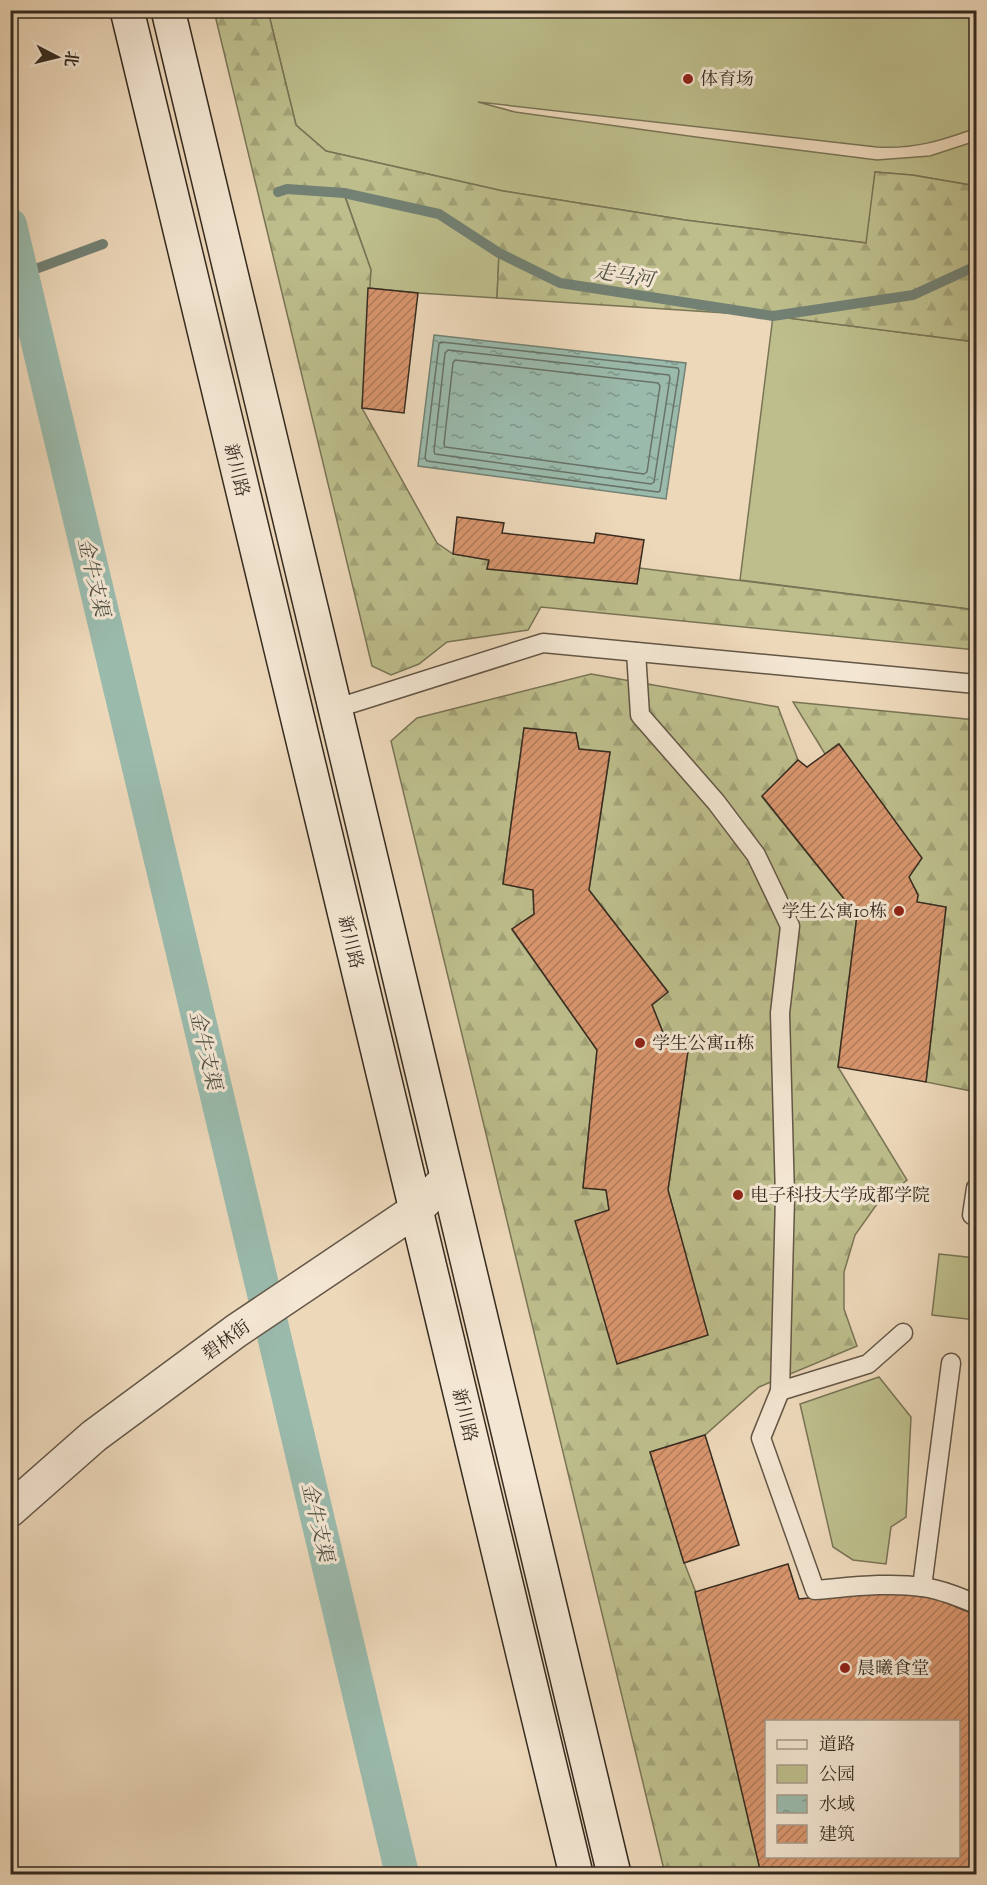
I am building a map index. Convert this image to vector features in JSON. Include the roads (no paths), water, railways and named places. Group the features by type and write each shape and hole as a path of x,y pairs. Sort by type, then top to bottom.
{"main road":[{"name":"新川路","path":"127,10 576,1875"},
{"name":"新川路","path":"168,10 614,1875"},
{"name":"碧林街","path":"10,1510 94,1436 236,1331 416,1210 447,1179"}],"lane":[{"path":"334,709 543,643 976,684"},
{"path":"636,652 640,715 716,802 756,855 790,926 780,1013 785,1197 780,1391 761,1438 815,1590 867,1586 922,1587 947,1592 976,1604"},
{"path":"972,1215 976,1188"},
{"path":"780,1391 867,1364 903,1333"},
{"path":"922,1587 951,1363"}],"water":[{"path":"434,335 686,363 666,499 418,466"}],"waterway":[{"name":"走马河","path":"278,192 287,189 344,193 439,214 499,253 560,283 773,316 913,295 976,266"},
{"name":"金牛支渠","path":"10,225 402,1874"},
{"name":"走马河","path":"22,274 103,244"}],"place":[{"name":"体育场","path":"688,79"},
{"name":"学生公寓10栋","path":"899,911"},
{"name":"学生公寓11栋","path":"640,1043"},
{"name":"电子科技大学成都学院","path":"738,1195"},
{"name":"晨曦食堂","path":"845,1668"}]}
